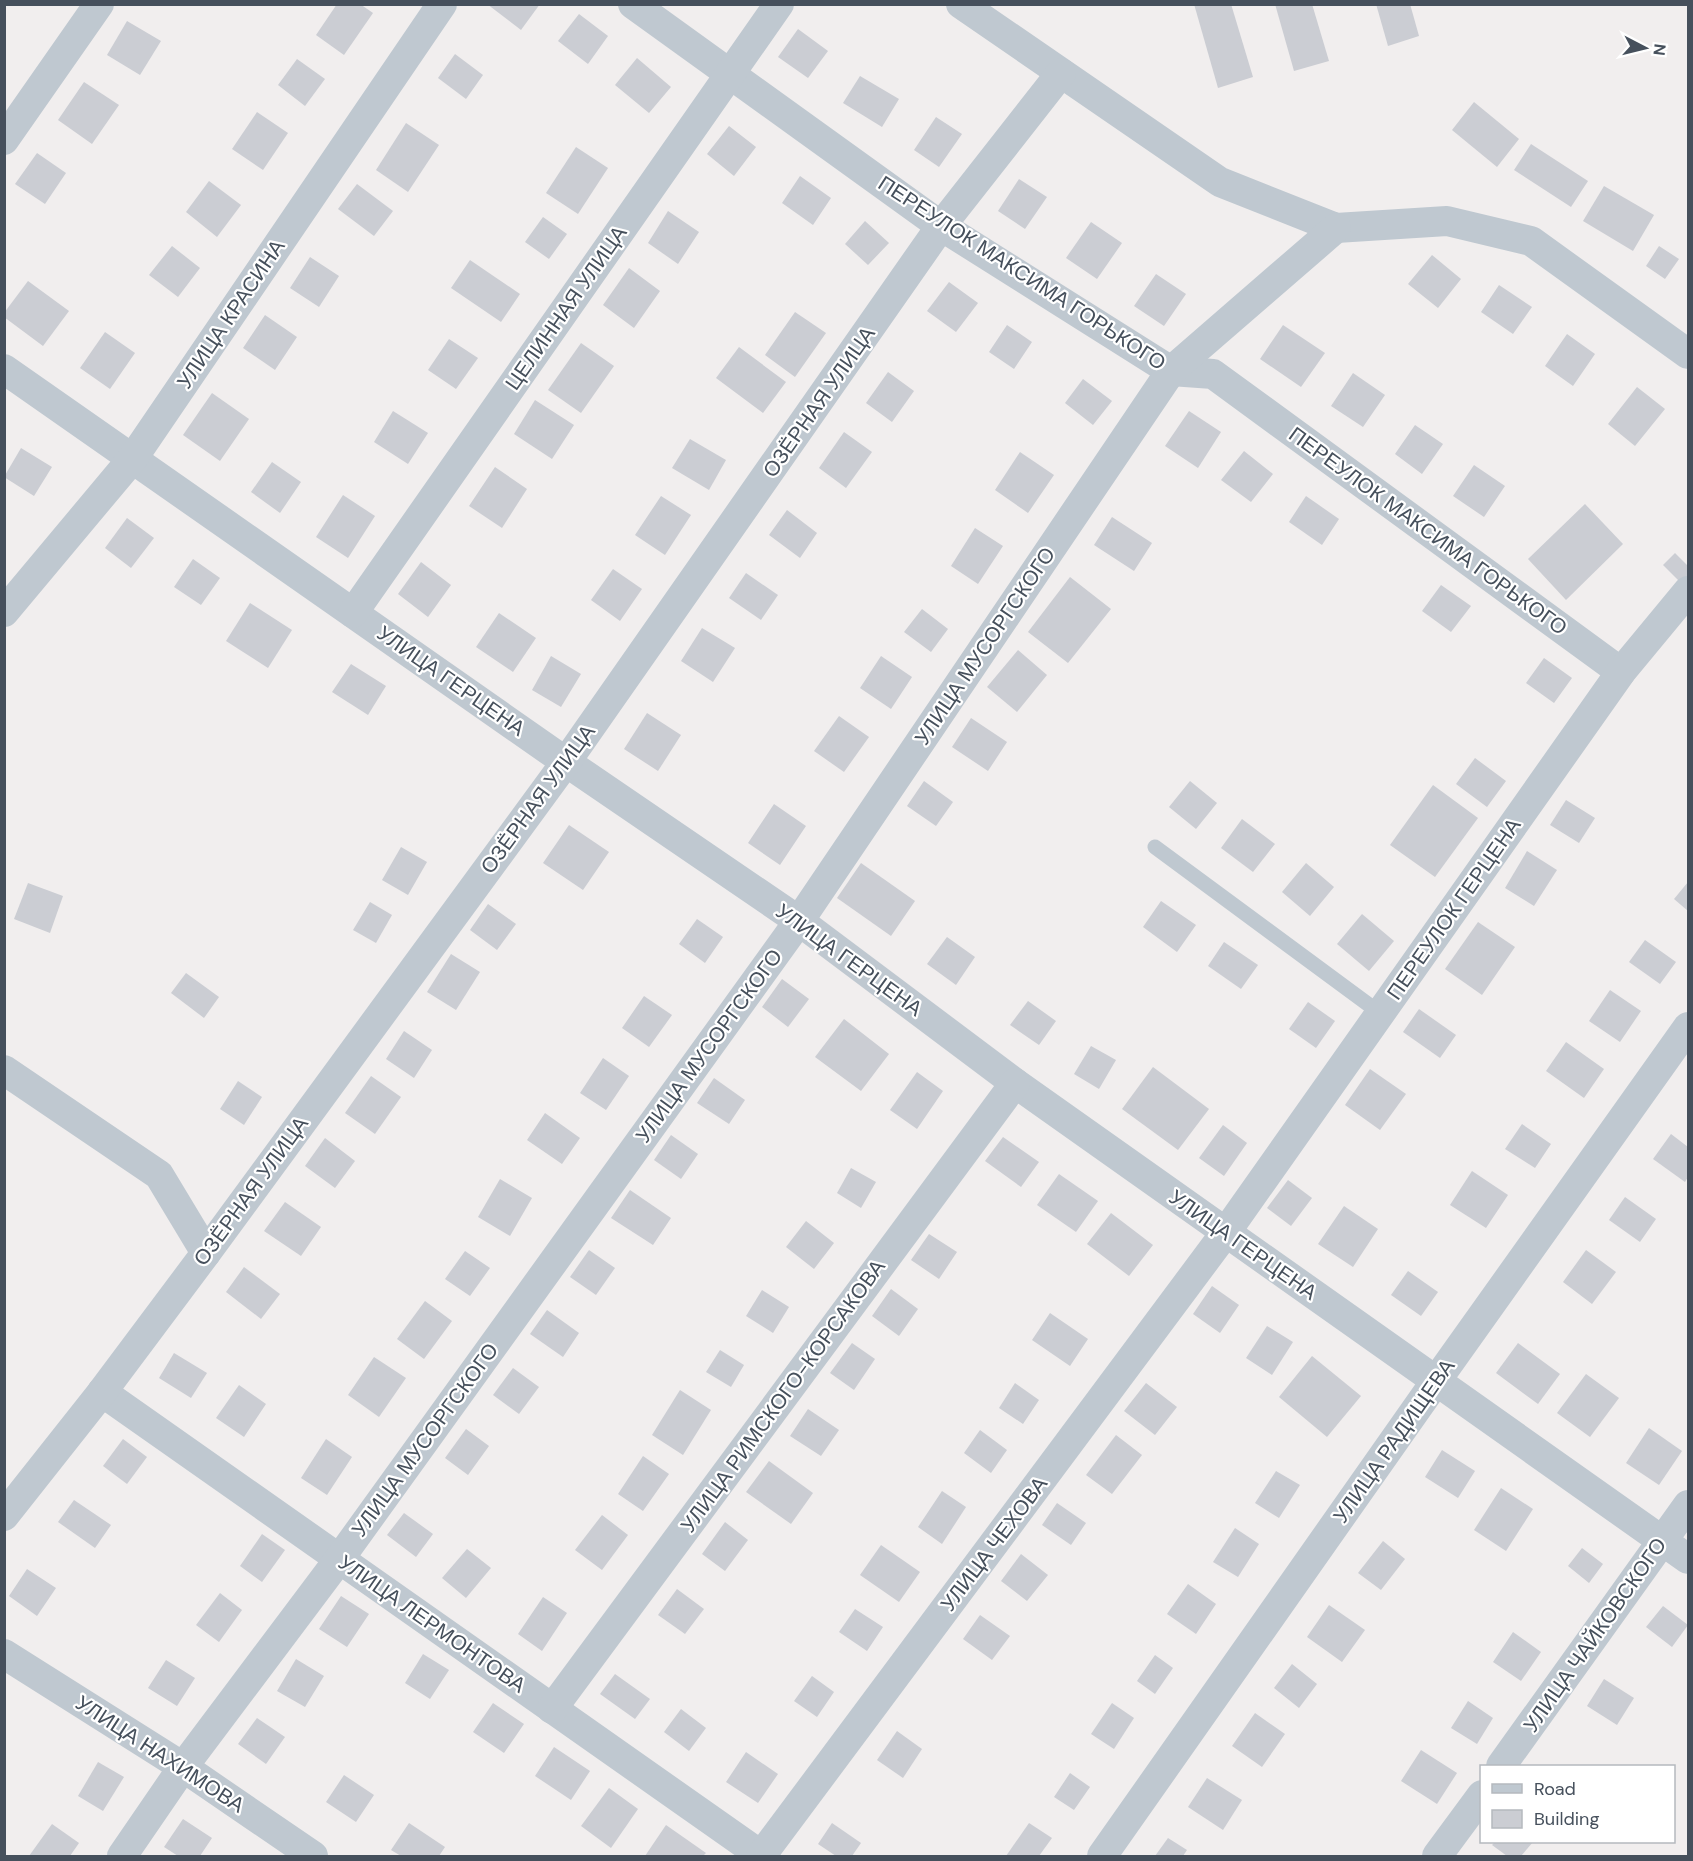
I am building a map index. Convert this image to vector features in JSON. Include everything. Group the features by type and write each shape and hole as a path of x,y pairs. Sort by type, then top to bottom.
{"street":[{"path":"4,140 99,4"},
{"name":"УЛИЦА КРАСИНА","path":"4,612 133,458 442,4"},
{"name":"ПЕРЕУЛОК МАКСИМА ГОРЬКОГО","path":"633,4 942,226 1171,371 1213,374 1621,672"},
{"name":"ЦЕЛИННАЯ УЛИЦА","path":"353,613 779,4"},
{"path":"962,4 1220,182 1336,228 1447,221 1531,241 1689,354"},
{"name":"ОЗЁРНАЯ УЛИЦА","path":"4,1516 102,1392 206,1253 566,762 942,226 1061,73"},
{"name":"УЛИЦА МУСОРГСКОГО","path":"122,1857 183,1767 340,1558 799,921 1171,371 1336,228"},
{"name":"УЛИЦА ГЕРЦЕНА","path":"4,369 566,762 799,921 1015,1083 1689,1560"},
{"name":"ПЕРЕУЛОК ГЕРЦЕНА","path":"1226,1232 1621,672 1689,591"},
{"name":"УЛИЦА РАДИЩЕВА","path":"1102,1857 1436,1381 1689,1027"},
{"path":"4,1070 159,1175 206,1253"},
{"name":"УЛИЦА РИМСКОГО-КОРСАКОВА","path":"552,1709 1015,1083"},
{"name":"УЛИЦА ЧЕХОВА","path":"761,1856 1226,1232"},
{"name":"УЛИЦА ЛЕРМОНТОВА","path":"102,1392 761,1856"},
{"name":"УЛИЦА ЧАЙКОВСКОГО","path":"1503,1765 1689,1504"},
{"name":"УЛИЦА НАХИМОВА","path":"4,1654 183,1767 314,1857"},
{"path":"1437,1857 1480,1797"}],"lane":[{"path":"1155,847 1380,1013"}],"building":[{"path":"337,4 360,4 373,13 344,55 316,35"},
{"path":"487,4 540,4 521,30"},
{"path":"1194,4 1231,4 1253,77 1218,88"},
{"path":"1275,4 1312,4 1329,61 1294,71"},
{"path":"1376,4 1410,4 1419,36 1388,46"},
{"path":"579,14 608,36 588,64 558,41"},
{"path":"127,21 161,41 140,75 107,55"},
{"path":"798,29 828,51 808,78 778,57"},
{"path":"455,54 483,75 466,99 438,78"},
{"path":"637,58 671,87 649,113 615,85"},
{"path":"297,59 325,79 305,106 278,85"},
{"path":"860,76 899,99 882,127 843,103"},
{"path":"84,82 119,105 92,144 58,120"},
{"path":"1474,102 1519,139 1497,167 1452,130"},
{"path":"257,112 288,133 263,170 232,149"},
{"path":"936,117 962,134 939,167 914,150"},
{"path":"406,123 439,145 408,192 376,170"},
{"path":"729,126 756,147 734,176 707,154"},
{"path":"1531,144 1588,181 1571,207 1514,170"},
{"path":"576,147 608,168 578,214 546,193"},
{"path":"37,153 66,173 45,204 15,184"},
{"path":"800,176 831,198 813,225 782,203"},
{"path":"1019,179 1047,197 1025,229 998,211"},
{"path":"209,181 241,205 217,237 186,212"},
{"path":"357,184 393,211 374,236 338,209"},
{"path":"1604,186 1654,215 1633,251 1583,221"},
{"path":"668,211 699,232 678,264 648,243"},
{"path":"543,217 567,234 549,259 525,242"},
{"path":"865,221 889,243 868,265 845,244"},
{"path":"1091,222 1122,243 1097,279 1066,258"},
{"path":"172,246 200,268 178,297 149,275"},
{"path":"1659,246 1679,259 1665,279 1646,266"},
{"path":"1432,255 1461,279 1438,308 1408,284"},
{"path":"310,257 339,276 319,307 290,288"},
{"path":"470,260 520,294 501,322 451,288"},
{"path":"629,268 660,291 634,328 603,305"},
{"path":"1156,274 1186,294 1164,326 1134,306"},
{"path":"28,281 69,311 43,346 4,317 4,313"},
{"path":"949,282 978,303 956,332 927,311"},
{"path":"1499,285 1532,307 1513,334 1481,312"},
{"path":"795,312 826,333 795,377 765,355"},
{"path":"265,315 297,337 275,370 243,348"},
{"path":"1007,325 1032,342 1014,369 989,352"},
{"path":"1283,325 1325,353 1301,387 1260,359"},
{"path":"105,332 135,353 110,389 80,368"},
{"path":"1567,334 1595,354 1573,386 1545,366"},
{"path":"449,339 478,358 456,389 428,370"},
{"path":"581,343 614,366 581,413 548,390"},
{"path":"739,347 786,382 763,413 716,378"},
{"path":"888,372 914,391 892,422 866,403"},
{"path":"1353,373 1385,395 1363,427 1331,406"},
{"path":"1083,379 1112,401 1093,425 1065,403"},
{"path":"1637,387 1665,409 1635,446 1608,424"},
{"path":"212,393 249,419 220,461 183,435"},
{"path":"535,400 574,425 552,459 514,434"},
{"path":"393,411 428,433 408,464 374,442"},
{"path":"1189,411 1221,432 1198,468 1165,446"},
{"path":"1415,425 1443,444 1422,474 1395,454"},
{"path":"844,432 872,452 846,488 819,468"},
{"path":"690,439 726,460 709,490 672,468"},
{"path":"21,448 52,467 34,496 4,477"},
{"path":"1244,451 1273,474 1251,502 1221,480"},
{"path":"1020,452 1054,475 1028,513 995,490"},
{"path":"272,462 301,482 280,513 251,492"},
{"path":"1474,465 1505,486 1484,517 1453,496"},
{"path":"495,467 527,489 502,528 469,506"},
{"path":"343,495 375,516 348,558 316,537"},
{"path":"661,496 691,515 665,555 635,535"},
{"path":"1306,496 1339,519 1322,545 1289,522"},
{"path":"1585,504 1623,544 1566,600 1528,559"},
{"path":"787,510 817,533 800,558 769,535"},
{"path":"1112,517 1152,543 1134,571 1094,545"},
{"path":"127,518 154,538 131,568 105,548"},
{"path":"975,528 1003,546 978,584 951,566"},
{"path":"1675,553 1688,566 1688,575 1681,583 1663,565"},
{"path":"193,559 220,578 201,605 174,587"},
{"path":"421,562 451,585 428,617 398,594"},
{"path":"613,569 642,589 620,621 591,600"},
{"path":"746,573 778,595 761,620 729,598"},
{"path":"1070,577 1111,609 1068,663 1028,632"},
{"path":"1441,585 1471,606 1451,632 1422,611"},
{"path":"250,603 292,630 268,668 226,641"},
{"path":"922,609 948,629 931,652 904,632"},
{"path":"499,613 536,638 513,672 476,647"},
{"path":"702,628 735,648 713,682 681,661"},
{"path":"1018,650 1047,675 1017,712 987,687"},
{"path":"551,656 581,674 561,707 532,690"},
{"path":"881,656 912,677 891,709 860,688"},
{"path":"1544,658 1572,678 1554,703 1526,683"},
{"path":"351,664 386,686 368,715 332,692"},
{"path":"647,713 681,735 658,771 624,749"},
{"path":"839,716 869,737 844,772 814,751"},
{"path":"971,718 1007,742 988,771 952,747"},
{"path":"1475,758 1506,781 1487,807 1456,784"},
{"path":"924,781 953,802 936,826 907,806"},
{"path":"1190,781 1217,803 1196,829 1169,807"},
{"path":"1433,785 1478,818 1435,877 1390,845"},
{"path":"1566,800 1595,818 1579,843 1550,825"},
{"path":"774,804 806,826 780,865 748,843"},
{"path":"1242,819 1275,844 1253,872 1221,848"},
{"path":"569,825 609,852 583,890 543,863"},
{"path":"401,847 427,862 408,895 382,880"},
{"path":"1527,851 1557,870 1534,906 1505,888"},
{"path":"861,863 915,901 891,936 837,898"},
{"path":"1306,863 1334,887 1310,916 1282,892"},
{"path":"1688,882 1688,911 1674,899"},
{"path":"28,883 63,896 50,933 14,919"},
{"path":"1161,901 1196,925 1177,952 1143,927"},
{"path":"370,902 392,915 376,943 353,930"},
{"path":"488,904 516,924 497,950 470,930"},
{"path":"1362,914 1394,941 1369,971 1337,944"},
{"path":"697,919 723,937 705,963 679,944"},
{"path":"1478,922 1515,947 1482,995 1445,969"},
{"path":"947,937 975,957 956,985 927,964"},
{"path":"1645,940 1676,962 1660,984 1629,962"},
{"path":"1224,942 1258,965 1241,989 1208,966"},
{"path":"451,954 480,972 456,1010 427,992"},
{"path":"186,973 219,997 204,1018 171,993"},
{"path":"782,979 809,999 788,1027 762,1007"},
{"path":"1610,990 1641,1011 1620,1042 1589,1021"},
{"path":"644,996 672,1015 649,1047 622,1028"},
{"path":"1028,1001 1056,1021 1039,1045 1010,1025"},
{"path":"1308,1002 1335,1021 1316,1048 1289,1029"},
{"path":"1419,1009 1456,1035 1440,1058 1403,1032"},
{"path":"844,1019 889,1054 861,1091 815,1057"},
{"path":"404,1031 432,1050 414,1078 386,1059"},
{"path":"1566,1042 1604,1069 1584,1098 1546,1071"},
{"path":"1091,1046 1116,1060 1099,1089 1074,1074"},
{"path":"603,1058 629,1076 606,1110 580,1093"},
{"path":"1153,1067 1209,1109 1178,1150 1122,1109"},
{"path":"1370,1069 1406,1094 1380,1130 1345,1105"},
{"path":"917,1072 943,1091 917,1129 890,1110"},
{"path":"371,1076 401,1097 375,1134 345,1113"},
{"path":"714,1078 745,1100 729,1124 697,1103"},
{"path":"238,1081 262,1097 244,1125 220,1109"},
{"path":"545,1113 580,1138 562,1164 527,1140"},
{"path":"1522,1124 1551,1144 1535,1168 1505,1149"},
{"path":"1223,1125 1247,1143 1224,1176 1199,1158"},
{"path":"1671,1134 1688,1147 1688,1177 1685,1182 1653,1159"},
{"path":"671,1135 698,1154 681,1179 654,1160"},
{"path":"1003,1137 1039,1162 1021,1187 985,1161"},
{"path":"325,1138 355,1161 335,1188 305,1166"},
{"path":"851,1168 876,1182 861,1208 837,1193"},
{"path":"1472,1171 1508,1195 1486,1228 1450,1205"},
{"path":"1059,1174 1098,1201 1076,1232 1037,1205"},
{"path":"500,1179 532,1198 510,1236 478,1217"},
{"path":"1288,1180 1312,1198 1291,1226 1267,1208"},
{"path":"630,1190 671,1218 653,1245 611,1218"},
{"path":"1625,1197 1656,1219 1640,1242 1609,1220"},
{"path":"285,1202 321,1227 301,1256 264,1231"},
{"path":"1344,1206 1378,1229 1353,1267 1318,1244"},
{"path":"1111,1213 1153,1245 1129,1276 1087,1244"},
{"path":"806,1221 834,1243 814,1269 786,1247"},
{"path":"929,1234 957,1252 939,1279 911,1260"},
{"path":"589,1250 615,1268 596,1295 570,1277"},
{"path":"1586,1250 1616,1272 1592,1304 1563,1282"},
{"path":"465,1251 490,1268 470,1296 445,1279"},
{"path":"244,1267 280,1294 261,1319 226,1292"},
{"path":"1408,1271 1438,1292 1421,1316 1391,1295"},
{"path":"1212,1286 1239,1305 1220,1333 1193,1314"},
{"path":"891,1289 918,1309 899,1336 872,1316"},
{"path":"762,1290 789,1307 773,1333 746,1316"},
{"path":"425,1301 452,1321 424,1359 397,1339"},
{"path":"547,1310 579,1333 563,1357 530,1334"},
{"path":"1050,1313 1088,1339 1070,1366 1032,1340"},
{"path":"1267,1326 1293,1342 1272,1375 1246,1358"},
{"path":"852,1343 875,1359 854,1390 830,1373"},
{"path":"1518,1343 1560,1374 1538,1404 1496,1373"},
{"path":"720,1350 744,1365 731,1387 706,1372"},
{"path":"174,1353 207,1373 191,1398 159,1378"},
{"path":"1312,1356 1361,1396 1327,1437 1279,1397"},
{"path":"374,1357 406,1378 379,1417 348,1395"},
{"path":"513,1368 539,1387 519,1414 493,1395"},
{"path":"1586,1374 1619,1398 1590,1437 1557,1413"},
{"path":"1015,1383 1039,1400 1023,1424 999,1408"},
{"path":"1146,1383 1177,1407 1155,1435 1124,1411"},
{"path":"239,1385 266,1404 244,1437 216,1418"},
{"path":"680,1390 711,1410 683,1455 652,1435"},
{"path":"808,1409 839,1430 821,1456 790,1436"},
{"path":"1649,1428 1682,1451 1659,1485 1626,1463"},
{"path":"466,1429 489,1446 468,1475 445,1458"},
{"path":"980,1430 1007,1450 991,1473 964,1453"},
{"path":"1116,1435 1142,1455 1112,1494 1086,1475"},
{"path":"123,1439 147,1457 127,1484 103,1466"},
{"path":"326,1439 352,1457 327,1495 301,1478"},
{"path":"1442,1450 1475,1471 1458,1498 1425,1477"},
{"path":"643,1456 669,1474 643,1511 618,1494"},
{"path":"769,1461 813,1493 791,1524 746,1492"},
{"path":"1276,1471 1300,1485 1279,1518 1255,1503"},
{"path":"1501,1488 1533,1509 1506,1551 1474,1530"},
{"path":"942,1491 966,1507 942,1544 918,1527"},
{"path":"74,1500 111,1525 95,1548 58,1522"},
{"path":"1057,1503 1086,1523 1071,1545 1042,1525"},
{"path":"404,1513 433,1534 416,1557 387,1535"},
{"path":"602,1515 628,1535 602,1570 575,1550"},
{"path":"725,1522 748,1540 725,1571 702,1554"},
{"path":"1235,1528 1259,1544 1238,1577 1213,1562"},
{"path":"262,1534 285,1550 262,1582 240,1566"},
{"path":"1383,1541 1405,1559 1381,1590 1358,1573"},
{"path":"881,1545 920,1572 899,1602 860,1575"},
{"path":"1582,1548 1603,1564 1589,1583 1568,1566"},
{"path":"467,1549 491,1568 466,1598 442,1578"},
{"path":"1021,1554 1048,1575 1027,1601 1001,1581"},
{"path":"27,1569 56,1588 37,1616 9,1596"},
{"path":"1188,1584 1216,1604 1196,1634 1167,1614"},
{"path":"677,1589 704,1609 685,1634 658,1615"},
{"path":"220,1593 242,1610 219,1642 196,1625"},
{"path":"341,1596 369,1614 347,1647 319,1629"},
{"path":"543,1597 567,1613 542,1651 518,1634"},
{"path":"1329,1605 1365,1630 1342,1662 1307,1637"},
{"path":"1663,1606 1688,1625 1672,1647 1646,1627"},
{"path":"855,1609 883,1627 867,1651 839,1632"},
{"path":"980,1615 1010,1636 992,1660 963,1639"},
{"path":"1513,1632 1541,1652 1521,1681 1493,1662"},
{"path":"423,1654 449,1670 430,1699 405,1683"},
{"path":"1155,1655 1173,1668 1155,1694 1137,1681"},
{"path":"296,1659 324,1676 305,1707 277,1691"},
{"path":"166,1660 195,1678 177,1706 148,1688"},
{"path":"1292,1664 1317,1684 1299,1708 1274,1688"},
{"path":"615,1674 650,1699 635,1719 600,1694"},
{"path":"812,1676 834,1692 817,1717 794,1701"},
{"path":"1604,1679 1634,1698 1617,1725 1587,1706"},
{"path":"1468,1701 1493,1718 1477,1744 1451,1728"},
{"path":"493,1703 524,1724 504,1753 473,1732"},
{"path":"1112,1703 1134,1718 1114,1749 1091,1734"},
{"path":"681,1709 706,1728 689,1751 664,1732"},
{"path":"1255,1713 1285,1734 1262,1767 1232,1746"},
{"path":"257,1718 285,1737 266,1764 238,1744"},
{"path":"897,1731 922,1749 903,1778 877,1760"},
{"path":"554,1747 590,1771 571,1800 535,1776"},
{"path":"1421,1750 1457,1773 1437,1804 1401,1781"},
{"path":"746,1752 778,1774 758,1803 726,1782"},
{"path":"98,1762 124,1777 103,1811 78,1796"},
{"path":"1070,1773 1090,1787 1074,1810 1054,1797"},
{"path":"344,1775 374,1795 356,1822 326,1802"},
{"path":"1207,1778 1242,1800 1223,1830 1188,1807"},
{"path":"609,1788 638,1809 611,1848 581,1826"},
{"path":"183,1819 212,1838 200,1856 178,1856 164,1847"},
{"path":"409,1823 445,1847 439,1856 401,1856 391,1850"},
{"path":"832,1823 861,1843 852,1856 836,1856 818,1844"},
{"path":"1029,1823 1052,1838 1039,1856 1006,1856"},
{"path":"52,1824 79,1843 70,1856 29,1856"},
{"path":"666,1825 706,1853 703,1856 645,1856"},
{"path":"1168,1838 1187,1850 1183,1856 1155,1856"},
{"path":"1494,1843 1532,1843 1521,1856 1507,1856 1492,1845"}]}
